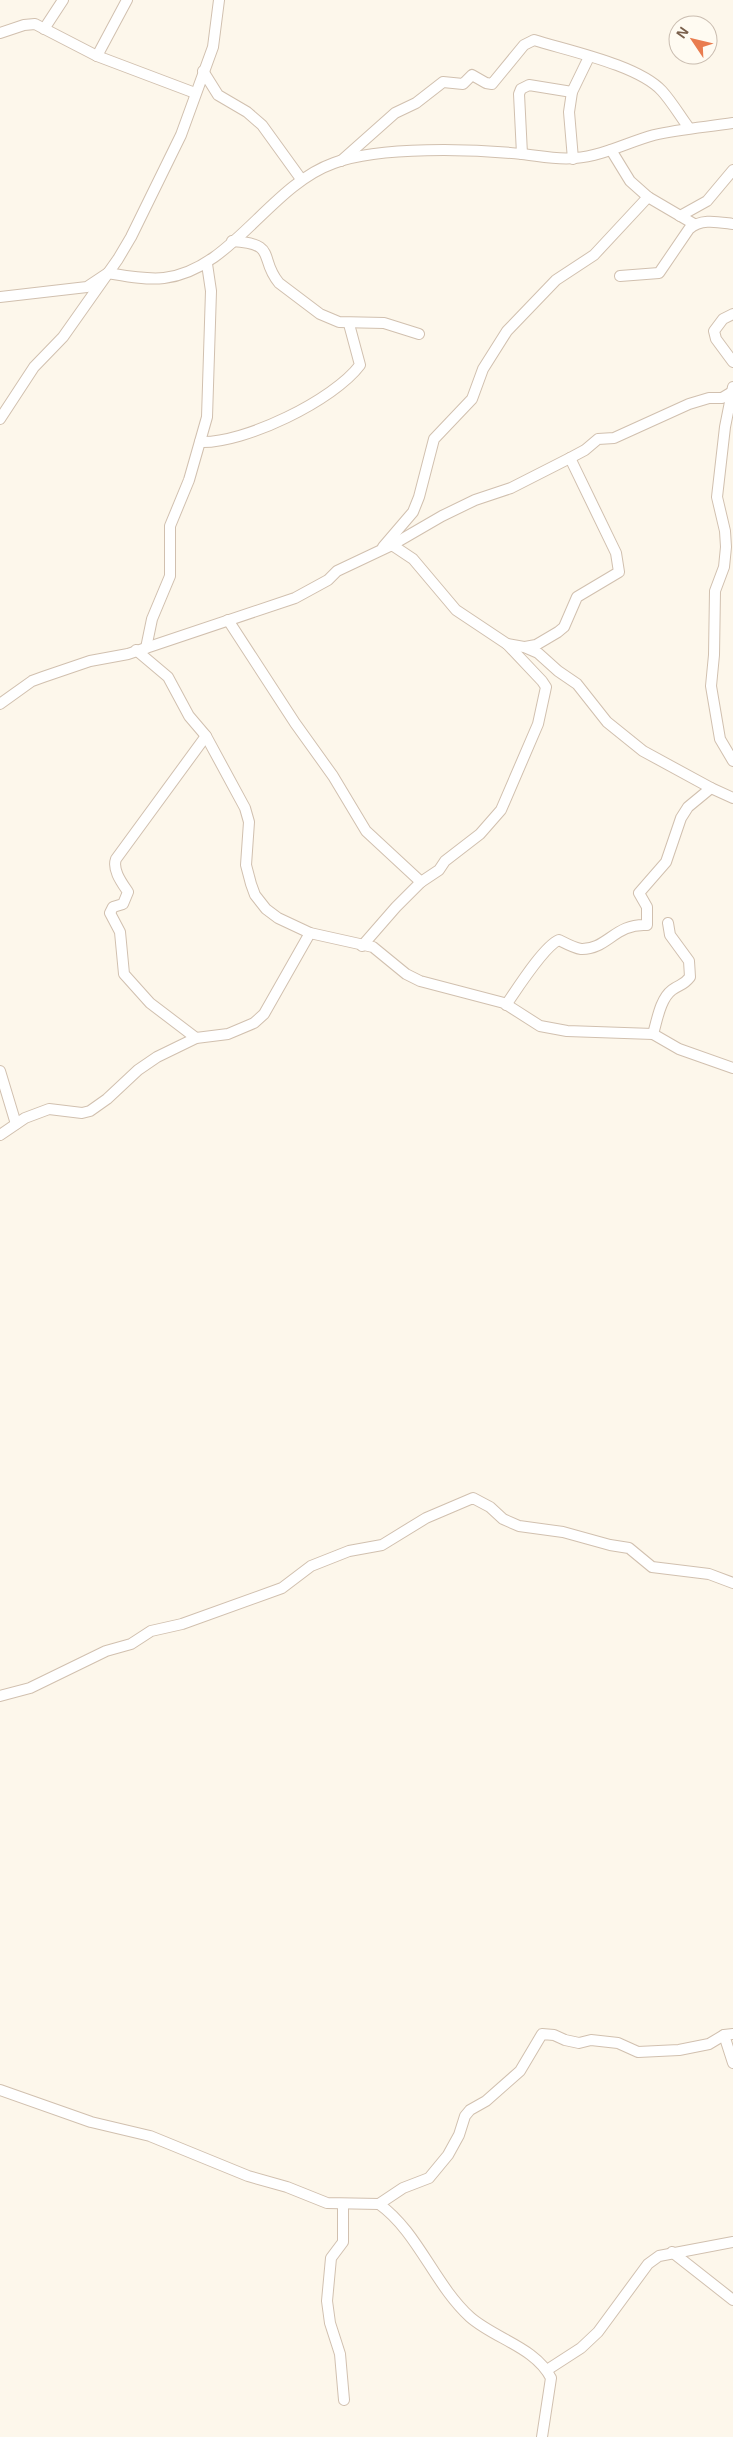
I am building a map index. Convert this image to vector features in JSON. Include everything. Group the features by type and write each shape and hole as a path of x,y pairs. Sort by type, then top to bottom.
{"street":[{"path":"44,29 63,0"},
{"path":"97,56 128,0"},
{"path":"0,419 34,368 63,337 131,237 173,152 213,47 219,0"},
{"path":"0,33 24,25 35,24 97,56 195,93"},
{"path":"341,161 395,113 416,103 443,82 463,84 472,75 492,84 524,45 534,40 628,70 649,80 662,91 689,128"},
{"path":"573,159 569,112 572,92 589,57"},
{"path":"203,72 218,95 247,112 262,125 301,179"},
{"path":"522,154 519,94 521,89 529,85 572,92"},
{"path":"0,297 87,287 108,273 147,278 165,278 207,264 301,179 323,167 341,161 424,151 522,154 573,159 611,150 654,135 689,128 733,123"},
{"path":"611,150 630,181 648,197 694,224"},
{"path":"680,216 706,201 733,170"},
{"path":"380,550 413,512 419,497 434,439 472,399 483,369 507,330 556,280 594,255 648,197"},
{"path":"620,276 659,273 689,228 694,224 714,221 733,224"},
{"path":"232,241 255,244 263,249 270,261 274,276 279,283 320,314 349,324 384,323 419,334"},
{"path":"141,649 170,576 170,526 189,480 207,417 211,291 207,264"},
{"path":"733,314 723,319 714,331 716,339 733,362"},
{"path":"200,442 213,443 257,430 327,396 352,376 360,365 349,324"},
{"path":"0,704 32,681 43,677 90,661 128,654 305,594 328,580 337,571 392,545 466,504 511,488 586,450 598,439 614,438 689,404 709,398 722,398 732,390"},
{"path":"732,390 717,497 725,531 726,547 724,567 715,592 714,655 711,686 720,739 733,761"},
{"path":"524,647 536,645 558,632 564,627 577,597 619,572 620,568 616,553 570,458"},
{"path":"362,946 421,882 480,834 501,810 538,724 546,687 507,644 456,610 413,559 392,545"},
{"path":"228,620 295,723 333,776 366,831 421,882"},
{"path":"507,644 524,647 538,653 558,671 577,684 606,722 642,751 710,788 733,798"},
{"path":"141,649 168,677 189,716 206,736 245,808 249,822 246,865 255,895 266,909 278,918 310,933 373,947 406,974 420,981 506,1005 540,1026 567,1032 652,1034 679,1049 733,1068"},
{"path":"196,1038 150,1003 124,974 120,932 110,913 113,907 123,904 128,892 118,876 114,864 116,859 206,736"},
{"path":"506,1005 540,960 546,948 553,942 559,940 580,949 607,941 621,929 636,924 647,925 647,907 639,893 666,862 681,818 688,807 710,788"},
{"path":"652,1034 664,999 672,990 684,986 690,976 689,961 670,935 668,923"},
{"path":"0,1135 16,1124 49,1109 82,1114 90,1111 108,1099 138,1070 157,1057 196,1038 228,1034 254,1023 264,1014 310,933"},
{"path":"0,1071 16,1124"},
{"path":"0,1696 30,1688 106,1651 131,1644 151,1631 182,1624 282,1588 311,1566 349,1551 382,1545 426,1518 473,1498 490,1507 503,1519 519,1526 564,1532 610,1545 629,1548 652,1567 709,1574 733,1584"},
{"path":"0,2090 90,2122 150,2136 248,2176 287,2187 327,2203 379,2204 403,2188 429,2178 448,2155 459,2135 465,2116 470,2110 486,2101 520,2071 542,2034 554,2034 565,2040 579,2043 591,2040 618,2044 638,2052 680,2050 709,2044 728,2035 733,2063"},
{"path":"343,2204 343,2242 331,2258 327,2301 330,2323 340,2354 344,2400"},
{"path":"379,2204 401,2225 450,2294 470,2316 521,2348 547,2370 551,2378 542,2437"},
{"path":"547,2370 581,2348 598,2332 648,2264 659,2256 672,2252 733,2242"},
{"path":"672,2252 733,2300"}]}
